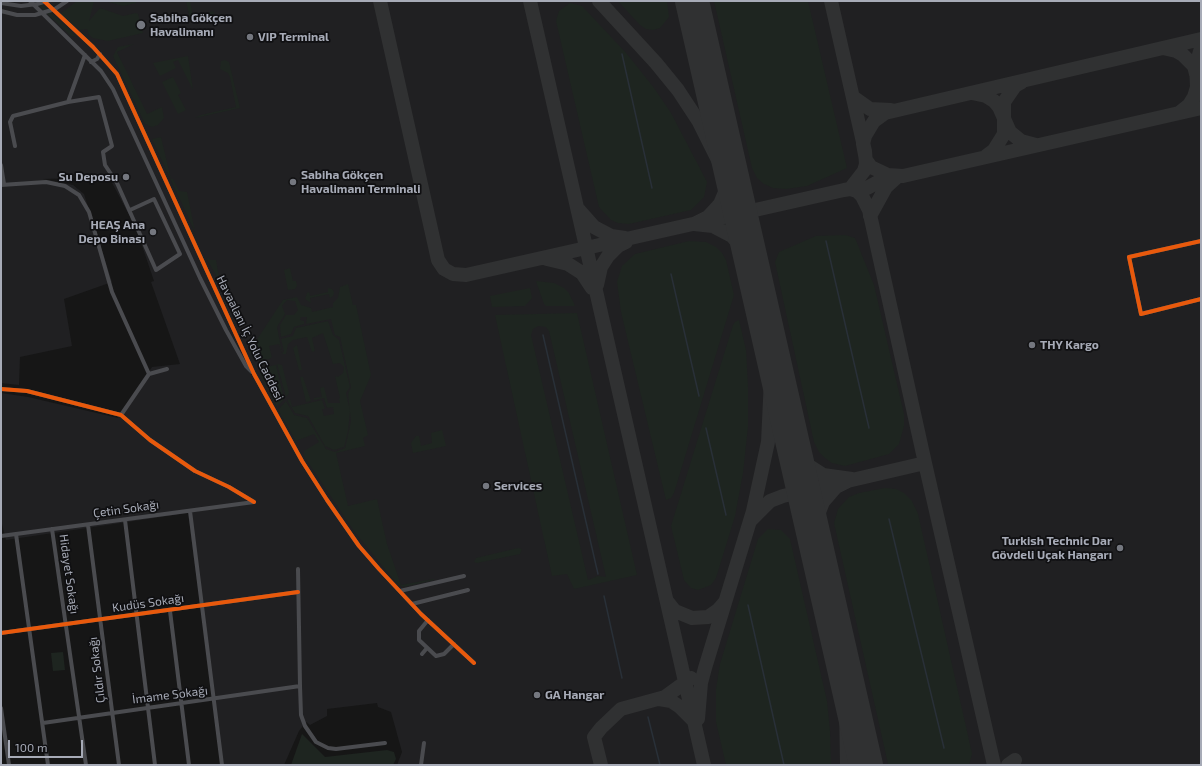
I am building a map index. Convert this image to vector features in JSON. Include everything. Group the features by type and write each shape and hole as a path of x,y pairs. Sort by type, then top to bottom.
{"street":[{"name":"Havaalanı İç Yolu Caddesi","path":"30,1 101,71 117,96 216,311 246,366 254,374"},
{"name":"Havaalanı İç Yolu Caddesi","path":"44,1 110,64 120,80 254,374 302,461 333,510 359,546 400,591 428,620 474,663"},
{"path":"1,3 28,6 47,1"},
{"path":"1,11 17,15 35,15 50,11 68,1"},
{"path":"91,62 97,59 100,54"},
{"path":"68,102 85,56"},
{"path":"15,146 10,122 13,116 68,102 99,97 112,146 103,152 105,165 117,182 156,270 180,254 154,199 130,210"},
{"path":"1,165 3,185 46,182 65,186 79,195 89,212 112,292 149,374"},
{"path":"1201,241 1129,257 1141,314 1201,299"},
{"path":"1,389 27,391 121,415 149,374 167,369"},
{"name":"Çetin Sokağı","path":"1,536 254,502 229,487 195,472 150,440 121,415"},
{"path":"190,511 222,765"},
{"path":"125,520 155,765"},
{"name":"Çıldır Sokağı","path":"88,525 119,765"},
{"name":"Hidayet Sokağı","path":"52,529 86,765"},
{"path":"16,534 48,765"},
{"path":"298,569 300,686 303,721 308,732 316,742 328,748 336,749 385,743"},
{"path":"400,591 464,576"},
{"path":"412,604 468,590"},
{"name":"Kudüs Sokağı","path":"1,633 136,616 298,592"},
{"path":"170,611 189,765"},
{"path":"428,620 419,631 418,640 436,656 441,655 454,644"},
{"path":"422,654 427,648"},
{"name":"İmame Sokağı","path":"43,723 112,712 148,709 214,700 300,686"},
{"path":"1,708 9,765"},
{"path":"421,765 424,743"}],"shaded area":[{"path":"1,1 1201,1 1201,765 397,765 402,752 391,712 378,707 377,703 327,709 327,716 310,725 306,722 299,731 284,765 221,765 188,513 6,540 2,524 1,393 28,397 118,418 152,367 180,364 151,282 154,281 136,228 109,177 43,179 73,185 84,194 112,282 64,299 72,346 20,357 19,385 1,383"},
{"path":"34,1 39,1 77,37 71,36"},
{"path":"77,1 94,1 89,21 100,8 123,16 136,13 138,14 143,33 108,41 93,38 89,35 87,29 80,30 60,14"},
{"path":"105,1 136,1 136,3 123,6"},
{"path":"186,1 190,1 193,16 214,11 213,13 215,14 190,19"},
{"path":"618,1 667,1 669,17 660,28 653,30 646,29 640,25"},
{"path":"714,1 808,1 847,168 807,186 786,189 773,188 764,184 757,178 752,168"},
{"path":"570,3 582,6 627,54 654,88 671,113 707,182 704,197 691,210 629,224 618,223 611,220 599,207 556,21 559,11"},
{"path":"134,44 117,52 147,114 162,107 164,118 158,125 152,127 145,124 113,56 118,47"},
{"path":"188,56 193,90 178,60 173,62 176,68 160,76 153,63"},
{"path":"225,60 229,62 240,108 195,118 201,115 236,107 230,77 228,73 220,69 221,61"},
{"path":"173,77 181,93 178,95 186,110 178,114 162,82"},
{"path":"161,137 171,179 173,179 179,191 187,192 195,232 152,139"},
{"path":"845,235 855,238 874,285 904,414 904,426 899,444 889,454 845,466 832,463 825,458 819,452 814,442 775,262 779,252 816,236"},
{"path":"689,241 706,242 716,247 722,253 726,260 734,295 674,493 671,498 666,500 621,312 617,282 622,266 635,254"},
{"path":"206,257 211,260 216,260 220,283"},
{"path":"290,268 293,281 296,281 297,286 295,289 288,290 284,270"},
{"path":"536,281 554,283 564,288 569,293 575,306 546,306"},
{"path":"348,284 353,305 356,305 371,375 360,401 368,435 363,438 365,446 336,453 348,506 377,499 387,544 401,585 434,580 404,587 398,585 354,531 304,456 304,451 319,442 314,434 296,441 278,410 286,401 294,415 307,418 326,449 335,452 345,448 351,421 348,394 351,387 340,337 335,335 331,319 306,324 307,317 301,317 300,320 304,321 304,324 294,327 291,334 281,337 280,325 286,315 294,315 298,310 295,301 287,300 282,306 285,314 277,327 282,353 279,344 269,346 272,357 269,359 255,361 250,353 252,347 283,300 297,297 301,305 311,308 312,312 333,307 333,303 338,298 340,287"},
{"path":"328,288 332,289 334,292 333,296 330,298 329,294 310,298 311,303 305,299 307,293 309,292 310,296 328,292"},
{"path":"530,288 532,298 525,306 492,307 490,296"},
{"path":"577,313 637,575 574,589 567,574 552,576 495,315","holes":["538,326 546,327 549,331 606,577 598,576 588,580 531,335 533,329"]},
{"path":"739,320 746,350 748,387 748,427 743,473 735,516 716,578 711,585 698,590 691,588 684,580 671,526 733,325"},
{"path":"328,321 333,335 339,340 350,387 346,393 350,411 348,431 344,447 334,450 325,446 308,416 295,413 287,400 290,399 292,407 322,400 325,409 322,409 324,416 334,414 333,407 327,408 324,398 314,400 314,398 322,397 320,388 324,387 328,403 340,403 335,376 338,377 343,373 344,367 340,363 333,364 323,333 312,338 315,351 312,352 307,337 293,340 288,344 286,354 282,354 284,351 281,339 293,336 296,328"},
{"path":"297,345 302,370 299,370 293,348"},
{"path":"277,364 282,365 289,393 286,397"},
{"path":"276,365 284,399 277,407 260,374 262,368"},
{"path":"300,377 303,377 311,401 306,402"},
{"path":"442,430 446,446 413,453 411,443 416,436 419,436 421,446 432,443 431,433"},
{"path":"885,488 896,489 904,493 912,501 918,514 972,754 969,765 888,764 834,523 838,509 849,497 859,493"},
{"path":"768,529 781,530 790,539 827,701 831,765 726,765 716,722 716,689 720,664 758,539"},
{"path":"518,548 522,549 520,554 477,563 474,562 476,558"},
{"path":"63,652 65,670 53,671 51,653"},
{"path":"302,734 325,757 387,750 394,752 396,759 393,765 291,765"}],"waterway":[{"path":"622,54 652,188"},
{"path":"826,241 869,428"},
{"path":"671,274 699,396"},
{"path":"543,335 598,574"},
{"path":"706,428 726,515"},
{"path":"889,519 944,748"},
{"path":"604,596 622,678"},
{"path":"748,605 784,765"},
{"path":"648,717 660,765"}],"taxiway":[{"path":"380,1 438,260 444,269 453,274 466,275 844,190 850,189 857,191 862,196 869,210 994,765"},
{"path":"530,1 704,765"},
{"path":"599,1 656,63 678,90 699,122 737,198"},
{"path":"831,1 865,151 866,164 864,171 850,189"},
{"path":"1201,39 885,113 874,121 865,136 863,144 866,160 871,167 888,175 903,176 1201,108"},
{"path":"1163,48 1176,51 1183,55 1194,66 1196,74"},
{"path":"1179,113 1189,105 1194,97 1197,87 1196,65 1201,48"},
{"path":"986,156 994,150 1004,134 1004,102 1015,86 1022,82"},
{"path":"972,93 986,96 994,101 999,107 1010,132 1021,141 1036,145"},
{"path":"853,97 870,109 891,110"},
{"path":"850,189 867,188 878,182 897,177"},
{"path":"870,216 886,187 897,177"},
{"path":"731,178 720,204 708,217 694,224 713,226 732,236 752,261"},
{"path":"578,209 594,227 611,236 625,238"},
{"path":"597,285 601,267 608,256 618,246 626,242"},
{"path":"547,259 568,264 582,273 592,288"},
{"path":"698,719 701,683 753,511 768,442 771,379 768,332"},
{"path":"783,396 793,441 802,458 809,466 823,475 852,479 836,487 823,502 816,520 814,531 816,543"},
{"path":"751,520 770,501 783,496 925,463"},
{"path":"794,493 802,498 809,510"},
{"path":"667,601 675,611 692,618 708,617 718,610 724,603"},
{"path":"839,646 846,704 847,765"},
{"path":"601,765 594,737 601,728 621,709 665,697 691,678"},
{"path":"661,698 659,699 671,701 680,707 694,721"},
{"path":"1008,765 1015,760"}],"runway":[{"path":"692,1 866,765"}],"cycle path":[{"path":"44,1 93,47 117,74 254,374 302,461 327,500 359,546 379,569 421,614 474,663"},
{"path":"1201,241 1129,257 1141,314 1201,299"},
{"path":"1,389 27,391 121,415 150,440 195,471 229,487 254,502"},
{"path":"1,633 298,592"}],"place":[{"name":"Sabiha Gökçen Havalimanı","path":"141,25"},
{"name":"VIP Terminal","path":"250,37"},
{"name":"Su Deposu","path":"126,177"},
{"name":"Sabiha Gökçen Havalimanı Terminali","path":"293,182"},
{"name":"HEAŞ Ana Depo Binası","path":"153,232"},
{"name":"THY Kargo","path":"1032,345"},
{"name":"Services","path":"486,486"},
{"name":"Turkish Technic Dar Gövdeli Uçak Hangarı","path":"1120,548"},
{"name":"GA Hangar","path":"537,695"}]}
